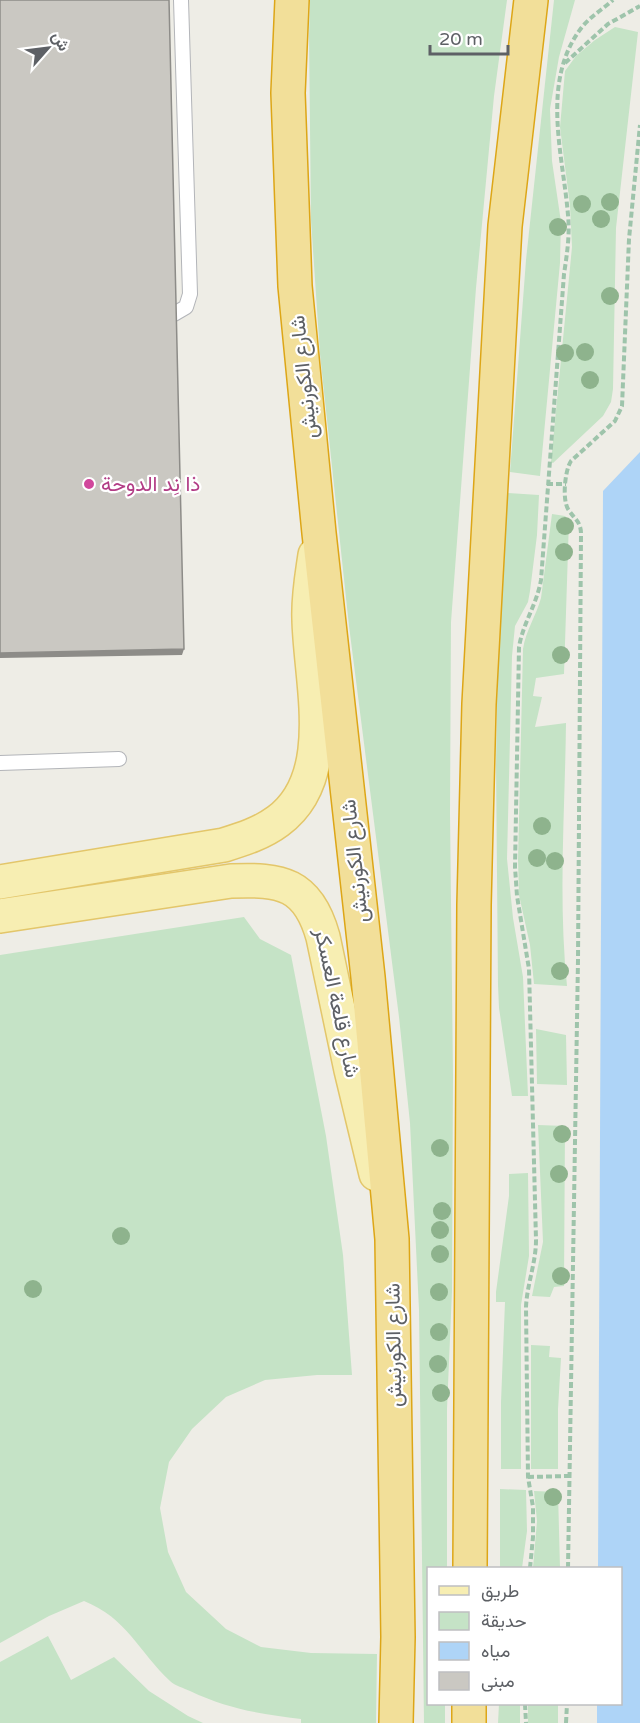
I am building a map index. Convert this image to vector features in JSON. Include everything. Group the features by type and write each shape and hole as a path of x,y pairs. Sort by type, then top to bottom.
{"highway":[{"name":"شارع الكورنيش","path":"292,0 288,93 295,286 319,533 368,977 392,1239 398,1637 396,1723"},
{"path":"470,1567 474,905 479,704 505,226 531,0"},
{"path":"469,1705 469,1723"}],"main road":[{"path":"0,882 224,844 266,829 290,810 304,791 312,770 317,737 309,618 310,591 319,533"},
{"name":"شارع قلعة العسكر","path":"0,916 231,881 266,880 283,884 297,892 310,905 318,918 334,981 351,1070 392,1239"}],"lane":[{"path":"174,314 186,307 190,294 181,0"},
{"path":"0,763 119,759"}],"path":[{"path":"530,1567 533,1517 528,1477 526,1307 528,1285 535,1259 536,1240 529,969 517,897 515,867 519,647 540,586 564,274 569,248 568,215 557,136 559,89 565,64 580,30 614,0"},
{"path":"565,64 608,24 640,6"},
{"path":"568,1567 578,960 581,534 578,519 566,504 566,484 568,466 615,421 622,406 629,239 640,125"},
{"path":"547,484 566,484"},
{"path":"528,1477 569,1476"},
{"path":"525,1705 526,1723"},
{"path":"566,1723 567,1705"}],"green space":[{"path":"310,0 507,0 494,96 476,288 451,622 450,814 453,1075 452,1291 447,1409 447,1567 427,1567 427,1705 445,1705 445,1723 424,1723 419,1310 410,1123 399,1017 349,626 320,354 311,220"},
{"path":"554,0 575,0 559,57 550,109 552,161 561,222 560,263 540,476 510,472 526,260"},
{"path":"615,27 638,32 616,228 613,389 611,402 603,416 553,463 551,462 572,247 570,206 560,127 565,71 576,56"},
{"path":"507,493 539,495 530,591 528,602 515,626 512,656 507,859 513,918 523,977 528,1096 512,1096 499,1008 498,985 496,765 498,642"},
{"path":"552,514 565,516 569,520 564,674 536,678 533,696 542,697 535,727 566,723 562,887 567,986 534,984 530,945 519,895 523,649 541,598"},
{"path":"244,917 260,939 291,955 326,1136 343,1255 352,1375 317,1375 265,1380 226,1397 192,1429 169,1462 160,1508 168,1552 186,1592 226,1629 261,1647 311,1653 377,1654 376,1723 301,1723 301,1719 244,1710 177,1686 159,1670 122,1626 99,1608 84,1601 49,1616 0,1643 0,955"},
{"path":"536,1029 566,1035 567,1085 537,1084"},
{"path":"538,1125 565,1126 564,1286 554,1287 550,1297 532,1296 543,1242"},
{"path":"528,1173 529,1256 521,1305 521,1469 501,1469 505,1302 496,1302 496,1292 509,1196 509,1174"},
{"path":"531,1345 550,1346 549,1357 561,1358 558,1469 531,1469"},
{"path":"500,1489 526,1490 527,1531 522,1567 500,1567"},
{"path":"534,1491 558,1492 560,1567 533,1567 537,1521"},
{"path":"48,1636 71,1680 114,1657 149,1691 203,1723 0,1723 0,1662"},
{"path":"499,1705 520,1705 520,1723 498,1723"},
{"path":"528,1705 558,1705 558,1723 528,1723"}],"water":[{"path":"640,452 640,1723 597,1723 597,1705 622,1705 622,1567 598,1567 603,491"}],"building":[{"name":"ذا نِد الدوحة","path":"0,0 169,0 184,649 0,653"}],"place":[{"name":"ذا نِد الدوحة","path":"89,484"}]}
